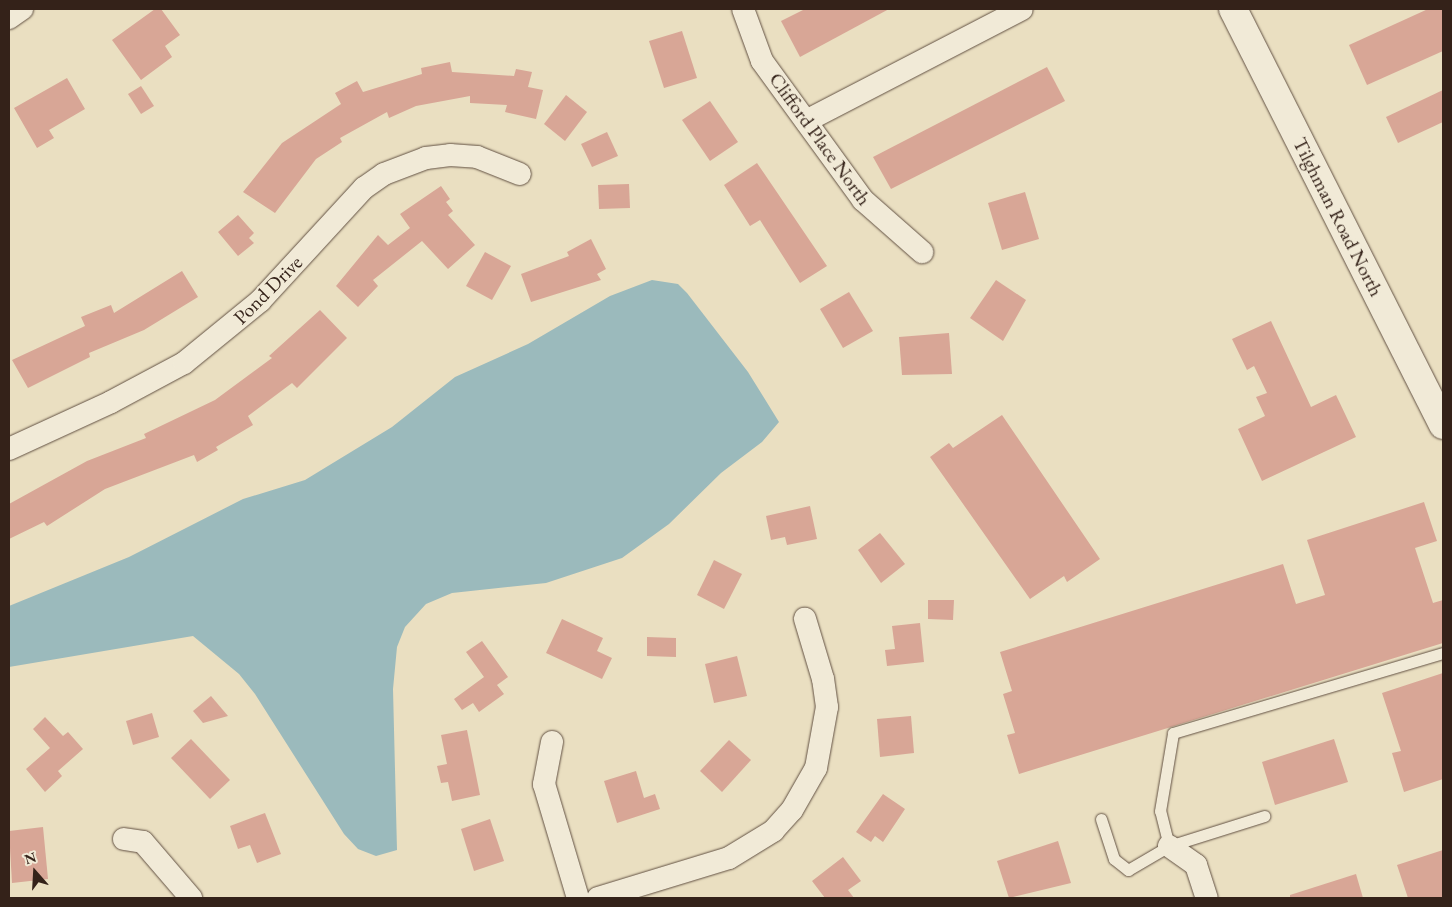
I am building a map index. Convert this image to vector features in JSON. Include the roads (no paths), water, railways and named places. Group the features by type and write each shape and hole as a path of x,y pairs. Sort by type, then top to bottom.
{"street":[{"path":"9,18 22,9"},
{"name":"Clifford Place North","path":"744,9 762,61 863,200 922,252"},
{"path":"806,121 1022,9"},
{"name":"Tilghman Road North","path":"1233,9 1443,425"},
{"name":"Pond Drive","path":"9,449 149,384 192,357 260,302 364,188 384,174 426,158 450,155 484,159 520,174"},
{"path":"598,898 729,858 773,830 792,810 816,768 827,707 823,679 805,619"},
{"path":"552,742 544,784 578,898"},
{"path":"124,839 143,842 191,898"},
{"path":"1169,846 1196,865 1207,898"}],"lane":[{"path":"1169,846 1160,811 1173,733 1443,654"},
{"path":"1101,819 1114,859 1128,870 1169,846 1264,816"}],"water":[{"path":"652,280 678,284 687,293 748,372 779,422 762,442 721,473 669,524 622,558 546,583 452,593 426,604 405,627 397,647 393,689 397,850 376,856 358,849 344,834 255,694 239,674 193,636 9,667 9,606 129,557 243,499 305,480 392,427 455,377 528,344 610,296"}]}
